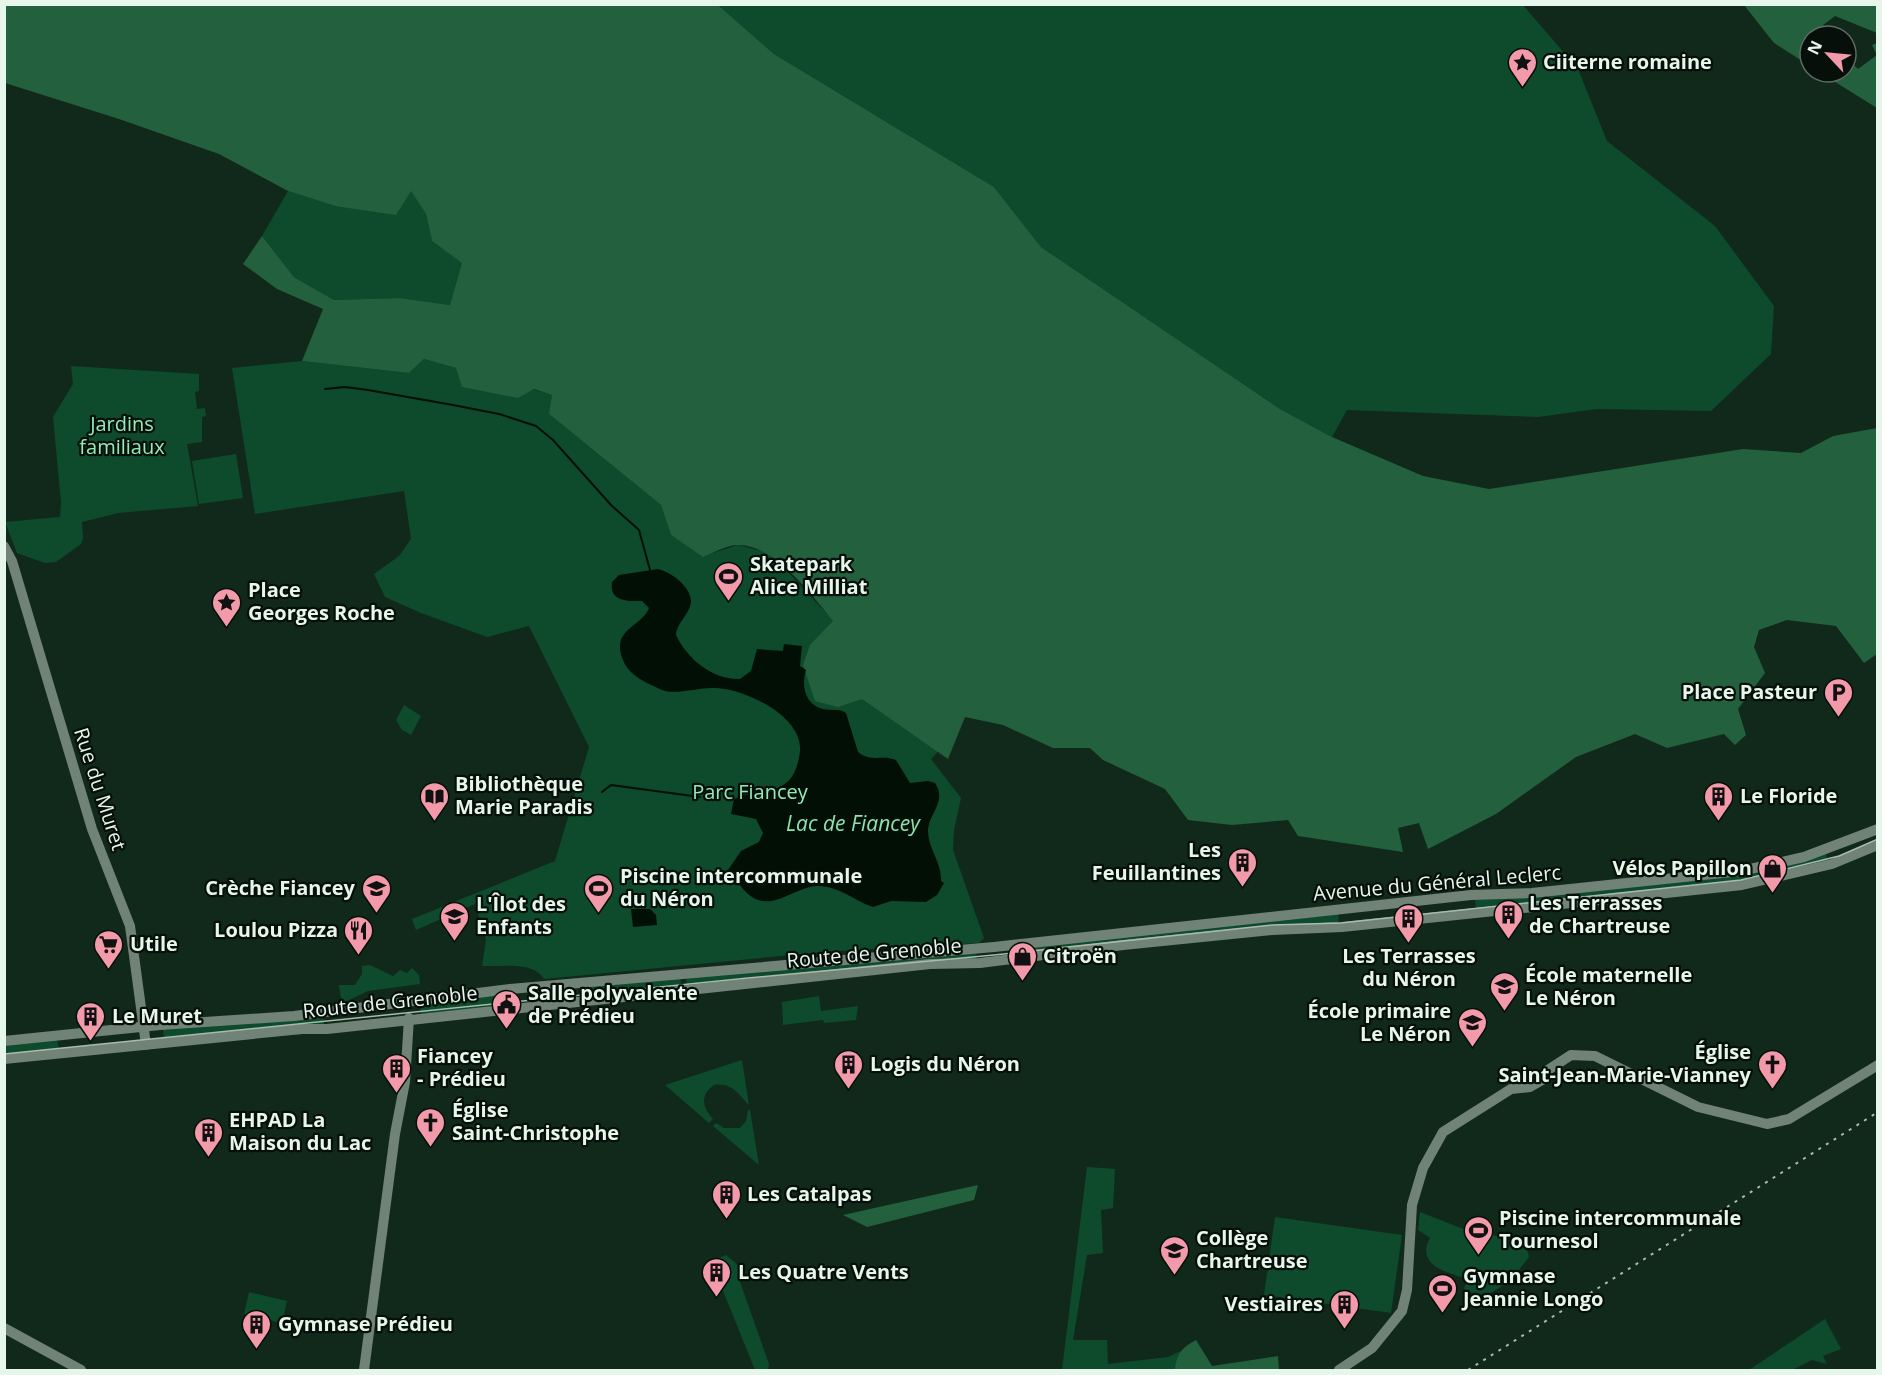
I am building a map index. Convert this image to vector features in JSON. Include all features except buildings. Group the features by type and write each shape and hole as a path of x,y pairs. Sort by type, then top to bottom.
{"main road":[{"name":"Rue du Muret","path":"4,546 12,561 92,829 130,926 146,1045"},
{"name":"Avenue du Général Leclerc","path":"994,947 1471,895 1532,893 1741,871 1804,857 1878,829"},
{"name":"Avenue du Général Leclerc","path":"995,962 1123,945 1272,930 1342,927 1742,885 1832,864 1878,845"},
{"name":"Route de Grenoble","path":"4,1041 144,1027 294,1016 555,985 994,947"},
{"name":"Route de Grenoble","path":"4,1059 930,964 995,962"},
{"path":"364,1371 395,1134 405,1082 409,1018"},
{"path":"1339,1371 1372,1348 1402,1311 1407,1290 1412,1205 1423,1168 1443,1132 1511,1089 1530,1087 1544,1079 1548,1070 1571,1055 1581,1053 1606,1060 1698,1107 1767,1124 1790,1119 1878,1065"},
{"path":"4,1328 81,1371"}],"green space":[{"path":"5,5 718,5 774,54 994,187 1041,247 1280,409 1332,437 1423,476 1489,489 1743,449 1801,453 1833,436 1877,428 1877,654 1864,663 1836,626 1787,620 1759,630 1754,647 1765,673 1738,709 1746,735 1735,745 1724,734 1667,748 1635,734 1576,757 1496,814 1428,849 1419,823 1398,828 1403,852 1298,836 1288,820 1232,825 1188,820 1165,789 1103,760 1090,748 1053,748 1003,725 965,717 948,759 862,699 838,707 815,701 803,665 810,645 833,621 803,585 778,562 752,547 734,545 703,557 671,535 661,505 549,414 552,395 534,389 518,398 462,387 456,368 424,359 409,373 302,361 323,309 277,289 243,264 262,236 294,277 334,300 400,298 450,305 462,263 432,241 426,214 411,191 396,215 335,206 288,191 219,154 5,83"},
{"path":"718,5 1523,5 1578,69 1607,141 1715,226 1774,306 1771,354 1711,411 1597,409 1538,417 1347,410 1332,437 1280,409 1041,247 994,187 774,54"},
{"path":"1744,5 1877,5 1877,33 1835,16 1824,24 1798,24 1798,58 1774,43"},
{"path":"1877,43 1877,55 1872,45"},
{"path":"1877,55 1877,108 1838,84 1858,84 1858,69"},
{"path":"411,190 426,214 432,241 463,263 450,305 400,298 334,300 294,277 262,236 288,191 335,206"},
{"name":"Parc Fiancey","path":"424,359 553,395 549,414 661,505 671,535 703,556 738,545 770,553 947,742 931,759 961,798 954,830 953,850 984,938 979,943 822,952 544,979 539,973 525,967 482,966 486,940 475,904 416,930 412,919 555,861 589,747 529,626 487,637 385,597 374,574 399,556 411,539 404,491 255,514 232,368 302,361 409,373"},
{"name":"Jardins familiaux","path":"71,366 199,374 199,391 195,392 197,409 205,408 206,416 202,417 202,442 187,444 198,506 118,513 82,522 81,544 56,562 45,563 17,553 5,522 60,517 61,502 53,417 73,384"},
{"path":"236,454 243,498 199,504 192,461"},
{"path":"404,705 421,716 411,735 402,730 396,720"},
{"path":"1826,854 1828,863 1759,880 1476,910 1475,899 1510,898"},
{"path":"1338,912 1339,925 1013,957 1012,947"},
{"path":"976,951 977,961 687,987 686,977"},
{"path":"370,965 393,976 400,970 407,973 412,968 419,975 420,984 368,991 345,1002 341,999 339,985 355,985 362,974 362,966"},
{"path":"680,978 682,988 587,998 585,985"},
{"path":"501,993 502,1006 421,1014 420,1004"},
{"path":"819,996 821,1011 858,1006 856,1020 824,1023 823,1020 783,1025 782,1002"},
{"path":"323,1016 324,1024 164,1040 163,1029"},
{"path":"57,1038 59,1051 5,1057 5,1044"},
{"path":"742,1060 749,1105 730,1087 714,1085 704,1097 705,1106 713,1119 709,1123 665,1085"},
{"path":"748,1110 750,1110 759,1165 713,1126 716,1123 724,1128 740,1128 746,1121"},
{"path":"1087,1167 1115,1169 1113,1208 1101,1210 1103,1253 1087,1255 1073,1340 1107,1340 1108,1364 1168,1357 1183,1350 1202,1370 1062,1370"},
{"path":"978,1185 974,1200 867,1227 843,1215"},
{"name":"Piscine intercommunale Tournesol","path":"1420,1212 1474,1233 1484,1232 1526,1246 1529,1257 1511,1280 1483,1298 1464,1289 1467,1279 1443,1270 1430,1261 1426,1248 1430,1238 1418,1230"},
{"path":"1275,1217 1402,1235 1391,1313 1264,1295"},
{"path":"726,1255 739,1266 744,1276 739,1279 769,1364 768,1370 755,1370 711,1261"},
{"path":"249,1292 287,1301 282,1323 244,1314"},
{"path":"1825,1319 1841,1349 1823,1356 1827,1364 1812,1360 1792,1370 1749,1370"},
{"path":"1196,1340 1212,1366 1278,1356 1279,1370 1175,1370 1181,1352"}],"water":[{"name":"Lac de Fiancey","path":"658,569 679,580 690,595 691,601 687,614 676,635 694,660 720,676 740,679 751,671 757,649 783,651 784,644 802,646 800,666 806,670 804,688 808,699 817,707 846,713 858,752 867,757 896,760 910,783 928,781 935,783 939,801 929,823 928,836 941,874 941,881 944,883 937,895 926,902 891,901 873,907 824,886 808,887 774,901 757,899 742,888 728,870 741,851 759,842 763,833 756,819 731,814 734,799 780,787 789,780 799,759 798,738 781,715 768,705 753,698 723,689 711,688 679,692 662,690 634,675 626,666 620,650 621,641 649,608 642,601 616,597 613,593 612,582 619,575"},
{"path":"631,909 650,909 656,915 657,925 633,927"}],"waterway":[{"path":"325,389 345,387 368,390 499,414 536,426 553,440 611,505 639,530 650,570"},
{"path":"602,792 611,785 700,797"}],"tram line":[{"path":"4,1054 1272,925 1341,923 1741,880 1839,856 1878,839"}],"railway":[{"path":"1468,1370 1878,1112"}],"place":[{"name":"Ciiterne romaine","path":"1522,88"},
{"name":"Skatepark Alice Milliat","path":"729,602"},
{"name":"Place Georges Roche","path":"227,628"},
{"name":"Place Pasteur","path":"1838,718"},
{"name":"Bibliothèque Marie Paradis","path":"434,822"},
{"name":"Le Floride","path":"1719,822"},
{"name":"Les Feuillantines","path":"1242,888"},
{"name":"Vélos Papillon","path":"1773,894"},
{"name":"Crèche Fiancey","path":"376,914"},
{"name":"Piscine intercommunale du Néron","path":"599,914"},
{"name":"Les Terrasses de Chartreuse","path":"1508,940"},
{"name":"L'Îlot des Enfants","path":"455,942"},
{"name":"Les Terrasses du Néron","path":"1409,944"},
{"name":"Loulou Pizza","path":"359,956"},
{"name":"Utile","path":"109,970"},
{"name":"Citroën","path":"1022,982"},
{"name":"École maternelle Le Néron","path":"1504,1012"},
{"name":"Salle polyvalente de Prédieu","path":"507,1030"},
{"name":"Le Muret","path":"91,1042"},
{"name":"École primaire Le Néron","path":"1472,1048"},
{"name":"Logis du Néron","path":"849,1090"},
{"name":"Église Saint-Jean-Marie-Vianney","path":"1772,1090"},
{"name":"Fiancey - Prédieu","path":"396,1094"},
{"name":"Église Saint-Christophe","path":"431,1148"},
{"name":"EHPAD La Maison du Lac","path":"208,1158"},
{"name":"Les Catalpas","path":"726,1220"},
{"name":"Piscine intercommunale Tournesol","path":"1478,1256"},
{"name":"Collège Chartreuse","path":"1175,1276"},
{"name":"Les Quatre Vents","path":"717,1298"},
{"name":"Gymnase Jeannie Longo","path":"1442,1314"},
{"name":"Vestiaires","path":"1344,1330"},
{"name":"Gymnase Prédieu","path":"257,1350"}]}
